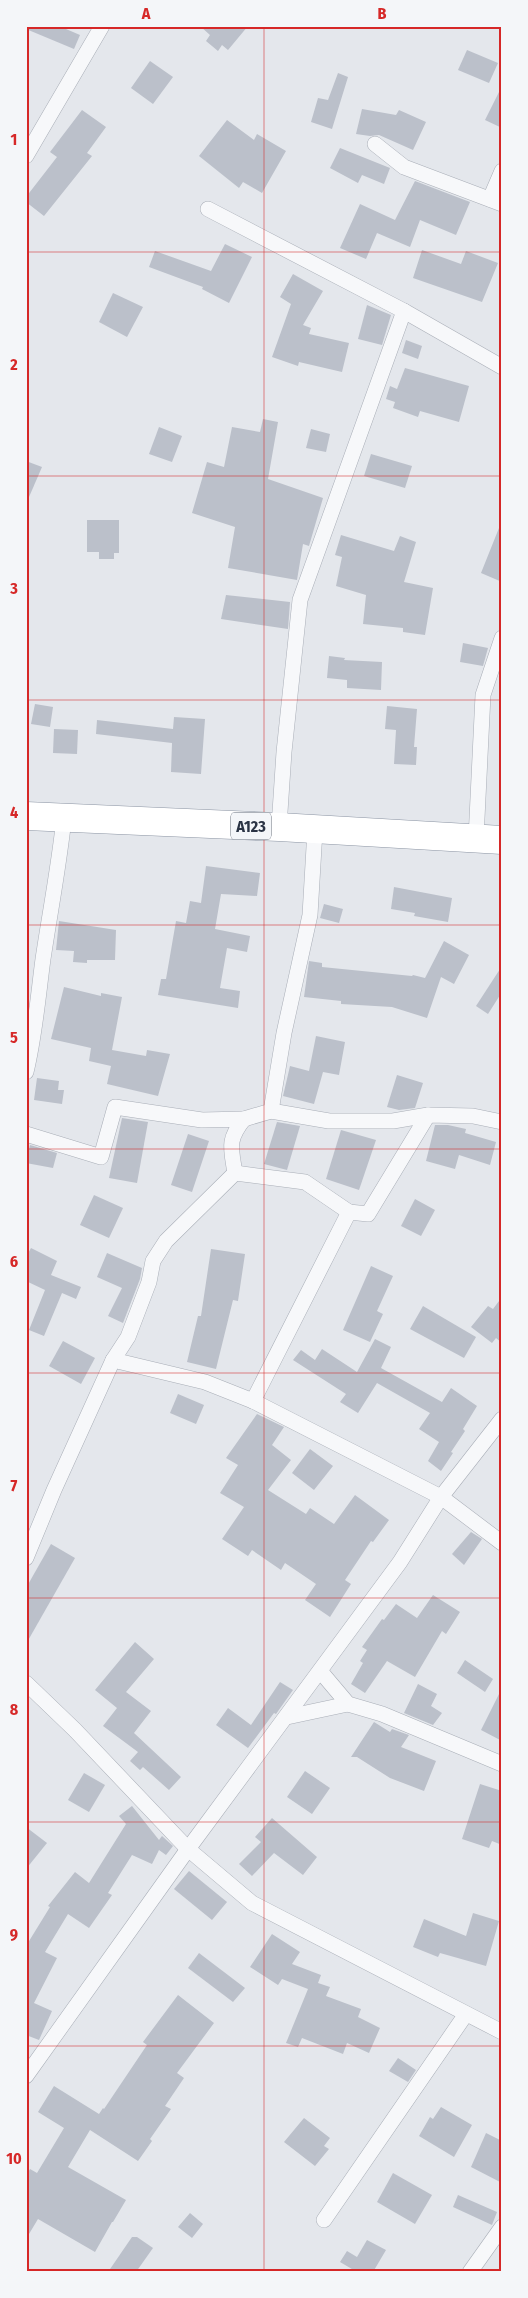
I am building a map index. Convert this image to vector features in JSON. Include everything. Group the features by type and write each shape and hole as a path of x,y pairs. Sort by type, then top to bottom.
{"highway":[{"name":"A123","path":"26,816 279,827 489,840"}],"street":[{"path":"26,156 102,26"},
{"path":"375,144 404,167 496,202 502,171"},
{"path":"208,209 404,311 502,367"},
{"path":"279,827 284,752 300,600 404,311"},
{"path":"489,840 483,695 502,638"},
{"path":"26,1072 34,1040 37,1001 57,877 64,818"},
{"path":"271,1111 284,1033 310,916 315,830"},
{"path":"26,1134 101,1157 115,1107 202,1120 244,1119 271,1111 330,1121 393,1120 428,1115 473,1116 502,1122"},
{"path":"235,1173 305,1182 349,1212 368,1214 428,1115"},
{"path":"235,1173 231,1150 233,1132 244,1119"},
{"path":"26,1558 54,1490 113,1360 128,1337 148,1282 153,1261 166,1241 235,1173"},
{"path":"253,1401 349,1212"},
{"path":"113,1360 205,1382 253,1401 441,1497 502,1542"},
{"path":"26,2076 188,1849 321,1672 400,1562 441,1497 502,1419"},
{"path":"321,1672 348,1704"},
{"path":"26,1683 75,1730 188,1849 252,1903 502,2032"},
{"path":"287,1717 348,1704 382,1714 502,1764"},
{"path":"324,2220 466,2014"},
{"path":"470,2272 502,2227"}],"building":[{"path":"26,26 59,26 80,35 74,49 26,29"},
{"path":"200,26 248,26 228,50 222,45 218,51 206,41 210,35"},
{"path":"467,50 498,63 489,83 458,70"},
{"path":"150,61 173,77 153,104 131,88"},
{"path":"338,73 348,77 332,129 311,122 318,98 328,100"},
{"path":"502,86 502,128 485,120"},
{"path":"362,109 396,115 399,110 426,122 413,150 379,135 356,134"},
{"path":"82,110 106,127 87,153 92,156 44,216 26,202 26,197 57,157 50,152"},
{"path":"227,120 254,140 257,134 286,151 262,193 243,182 239,188 199,156"},
{"path":"340,148 390,168 384,184 362,175 358,183 330,168"},
{"path":"415,181 470,202 456,235 420,220 410,247 377,233 366,259 340,248 360,204 395,220"},
{"path":"225,244 252,257 229,303 202,289 203,287 149,267 155,251 211,271"},
{"path":"422,250 461,264 466,251 498,263 482,302 413,278"},
{"path":"293,274 323,291 303,325 311,328 309,334 349,343 342,372 299,362 298,366 272,357 291,304 280,297"},
{"path":"113,293 143,307 127,337 99,322"},
{"path":"367,305 391,315 382,345 358,339"},
{"path":"406,340 422,346 418,359 402,353"},
{"path":"405,368 469,386 459,422 420,411 418,417 393,408 395,402 386,399 390,386 397,389"},
{"path":"263,419 278,422 268,479 323,498 309,546 303,544 297,580 228,568 235,527 192,513 207,462 224,467 232,427 260,432"},
{"path":"159,427 182,436 172,462 149,454"},
{"path":"311,429 330,434 326,452 306,448"},
{"path":"371,454 412,466 405,488 364,476"},
{"path":"26,461 42,467 26,504"},
{"path":"87,520 119,520 119,553 114,553 114,559 99,559 99,552 87,552"},
{"path":"502,523 502,582 481,573"},
{"path":"341,535 394,551 400,536 416,542 404,582 433,588 425,635 403,632 403,628 363,624 366,595 336,586 342,557 335,555"},
{"path":"226,595 290,602 288,629 221,619"},
{"path":"463,643 488,648 483,666 460,662"},
{"path":"329,656 345,658 344,660 382,662 381,690 347,688 347,680 327,678"},
{"path":"35,704 53,707 50,727 31,724"},
{"path":"387,706 417,709 414,747 417,747 416,765 394,764 396,730 385,729"},
{"path":"174,717 205,719 201,774 171,772 172,743 96,734 97,720 173,729"},
{"path":"54,729 78,730 77,754 53,753"},
{"path":"206,866 260,873 257,896 221,894 215,929 250,936 247,952 227,948 220,988 240,991 238,1008 158,995 161,979 166,979 176,921 186,923 190,901 201,903"},
{"path":"394,887 452,898 448,922 414,916 415,913 391,909"},
{"path":"324,904 343,909 339,923 320,918"},
{"path":"59,921 116,930 115,960 87,960 87,963 73,962 74,951 56,950"},
{"path":"444,941 469,955 454,984 441,977 427,1018 392,1007 341,1004 341,1001 304,997 309,961 322,963 322,967 413,975 425,978"},
{"path":"502,966 502,992 488,1014 476,1006"},
{"path":"64,987 101,996 101,993 122,997 112,1050 146,1056 147,1050 170,1054 158,1096 107,1084 111,1066 89,1061 91,1048 51,1039"},
{"path":"316,1036 345,1042 339,1075 323,1072 314,1104 283,1096 290,1066 309,1071"},
{"path":"397,1075 423,1083 415,1108 399,1110 387,1107"},
{"path":"37,1078 59,1081 58,1090 64,1090 62,1104 34,1100"},
{"path":"122,1118 148,1122 137,1183 109,1178"},
{"path":"277,1122 300,1126 287,1170 264,1164"},
{"path":"435,1125 448,1125 466,1129 465,1133 496,1142 490,1165 459,1155 455,1169 426,1161"},
{"path":"341,1130 376,1140 359,1190 326,1179"},
{"path":"188,1134 209,1141 192,1192 171,1185"},
{"path":"30,1145 57,1153 53,1168 26,1163 26,1149 29,1149"},
{"path":"94,1195 123,1208 109,1238 80,1225"},
{"path":"415,1199 435,1210 421,1236 401,1226"},
{"path":"31,1248 57,1261 51,1275 81,1287 76,1299 62,1293 44,1336 29,1330 45,1290 26,1281 26,1257"},
{"path":"211,1249 245,1254 238,1301 233,1300 216,1369 187,1362 198,1316 201,1316"},
{"path":"107,1253 142,1268 140,1279 123,1323 108,1316 122,1288 97,1277"},
{"path":"371,1266 393,1276 377,1311 383,1314 370,1342 343,1330"},
{"path":"502,1297 502,1343 496,1338 492,1343 471,1327 488,1306 493,1309"},
{"path":"423,1306 476,1337 464,1358 410,1329"},
{"path":"375,1339 391,1347 381,1368 442,1402 451,1388 477,1406 463,1429 465,1431 451,1452 453,1453 441,1471 428,1461 439,1442 419,1429 430,1413 377,1383 358,1413 340,1402 346,1394 293,1360 301,1350 315,1360 322,1349 357,1372"},
{"path":"63,1341 95,1358 81,1384 49,1366"},
{"path":"178,1394 204,1405 196,1424 170,1413"},
{"path":"257,1414 284,1427 272,1445 291,1460 268,1490 306,1514 310,1508 334,1524 355,1495 389,1520 373,1542 371,1541 345,1580 351,1584 330,1617 305,1600 316,1584 285,1563 281,1570 252,1550 248,1556 222,1539 244,1507 220,1493 238,1465 226,1458"},
{"path":"310,1449 333,1466 314,1490 292,1473"},
{"path":"471,1532 482,1539 464,1565 452,1554"},
{"path":"51,1544 75,1558 26,1644 26,1588"},
{"path":"433,1595 460,1612 446,1634 442,1631 415,1677 387,1661 365,1693 351,1684 363,1663 360,1661 367,1650 362,1647 382,1619 384,1620 396,1604 417,1618"},
{"path":"135,1642 154,1659 126,1692 151,1711 134,1733 181,1777 169,1790 143,1767 140,1770 130,1761 138,1752 103,1726 117,1708 95,1690"},
{"path":"465,1660 493,1679 485,1692 457,1673"},
{"path":"280,1682 293,1690 248,1748 216,1725 228,1708 251,1725"},
{"path":"418,1684 437,1694 431,1706 442,1713 433,1725 404,1713"},
{"path":"502,1688 502,1741 481,1730"},
{"path":"374,1722 390,1732 392,1729 409,1735 401,1747 436,1761 424,1791 390,1778 357,1757 351,1757"},
{"path":"305,1771 330,1788 312,1814 287,1797"},
{"path":"84,1773 105,1785 89,1812 68,1800"},
{"path":"480,1784 502,1791 502,1845 492,1841 489,1848 462,1839"},
{"path":"132,1806 159,1840 162,1836 173,1846 166,1855 159,1850 152,1864 132,1855 108,1893 112,1895 89,1928 68,1914 45,1952 57,1958 34,2003 52,2011 39,2040 26,2035 26,1946 50,1907 48,1906 75,1872 89,1883 126,1824 119,1816"},
{"path":"272,1818 317,1857 303,1875 274,1853 252,1876 239,1864 261,1842 255,1837"},
{"path":"26,1827 47,1843 26,1869"},
{"path":"189,1871 227,1902 212,1920 174,1889"},
{"path":"473,1913 499,1921 486,1966 440,1953 438,1957 413,1947 424,1919 466,1936"},
{"path":"272,1934 300,1952 292,1964 321,1975 318,1983 330,1987 326,1996 361,2009 358,2017 380,2028 369,2053 347,2043 343,2054 302,2038 298,2047 286,2043 308,1989 282,1979 278,1985 250,1967"},
{"path":"199,1953 245,1988 233,2002 188,1968"},
{"path":"178,1995 214,2023 177,2073 184,2078 165,2106 171,2109 150,2139 152,2141 138,2161 90,2130 68,2167 126,2200 95,2252 38,2219 26,2239 26,2176 30,2169 37,2173 64,2128 38,2112 54,2086 99,2114 147,2045 143,2042"},
{"path":"398,2058 416,2070 408,2082 389,2071"},
{"path":"441,2107 472,2125 454,2157 419,2136 430,2117 433,2119"},
{"path":"304,2118 330,2138 324,2146 329,2149 315,2166 284,2142"},
{"path":"486,2133 502,2141 502,2183 471,2167"},
{"path":"393,2173 432,2195 415,2224 377,2202"},
{"path":"458,2195 497,2212 492,2225 453,2207"},
{"path":"190,2213 203,2224 192,2238 178,2227"},
{"path":"132,2237 137,2237 153,2248 136,2272 108,2272"},
{"path":"367,2240 386,2250 373,2272 357,2272 340,2262 347,2251 357,2257"}]}
